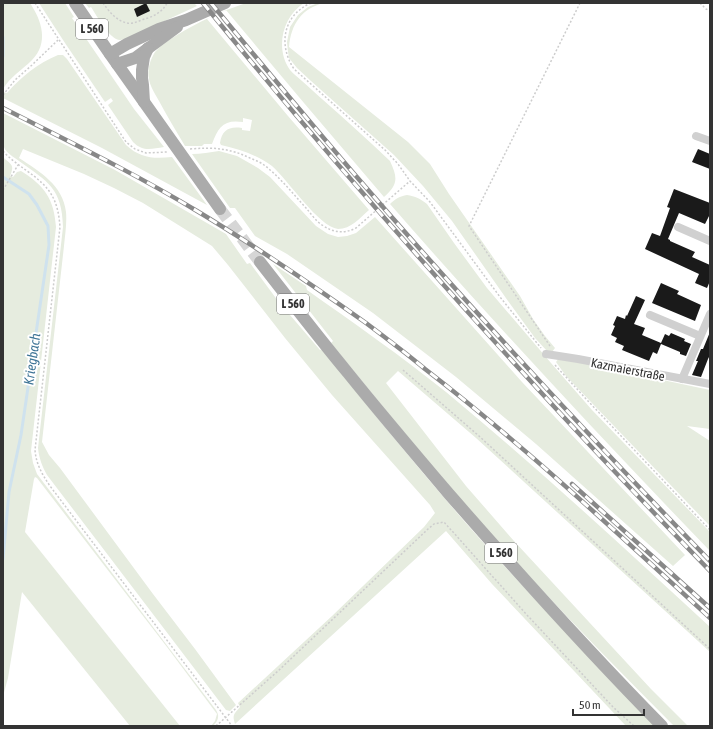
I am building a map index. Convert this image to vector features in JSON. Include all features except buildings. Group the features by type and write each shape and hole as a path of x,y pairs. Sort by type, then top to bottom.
{"main road":[{"name":"L 560","path":"75,3 220,209"},
{"path":"110,54 159,29 186,20 225,3"},
{"path":"117,64 135,58 186,20"},
{"path":"144,102 142,64 148,48"},
{"name":"L 560","path":"260,262 348,374 478,527 524,580 662,726"}],"street":[{"path":"696,136 710,141"},
{"path":"678,227 710,241"},
{"path":"682,379 710,314"},
{"path":"650,315 700,336"},
{"name":"Kazmaierstraße","path":"550,355 710,384"}],"path":[{"path":"35,3 126,142 135,149 146,153 159,152"},
{"path":"103,3 110,12 120,20 127,23 134,23 154,15 162,10 167,3"},
{"path":"311,3 295,14 286,29 286,54 294,69 385,150 398,164 410,181 430,202 500,297 583,396 710,530"},
{"path":"550,355 550,346 469,226 580,3"},
{"path":"700,3 710,11"},
{"path":"3,95 14,80 58,40"},
{"path":"201,148 228,149 240,153 263,165 277,176 321,225 332,230 343,232 356,228 410,181"},
{"path":"3,152 49,189 57,205 59,214 60,227 35,450 35,458 38,466 50,486 232,726"},
{"path":"4,189 18,165"},
{"path":"403,370 479,436 710,649"},
{"path":"216,726 278,671 428,529 434,524 444,522 532,621 613,707 634,726"}],"shaded area":[{"path":"3,3 30,3 38,17 42,32 42,39 41,46 32,60 9,81 3,89"},
{"path":"39,3 65,3 74,17 72,18 134,109 164,147 144,149 133,142 108,105 113,101 111,98 105,102"},
{"path":"85,3 194,3 197,6 120,40 116,39 108,32 91,7 89,8"},
{"path":"246,3 304,3 290,16 283,34 282,43 285,62 293,73 390,161 394,172 395,181 389,193 384,197 226,10"},
{"path":"318,3 324,3 316,5 304,13 295,24 289,47 408,142 430,164 449,194 520,296 533,319 555,348 552,352 547,351 535,338 452,221 423,186 394,155 311,81 289,58 287,42 290,27 298,15 308,7"},
{"path":"220,13 207,19 369,210 359,220 343,229 330,226 313,212 272,166 248,153 221,145 220,143 224,132 230,128 242,128 242,130 250,131 252,120 243,118 243,122 236,121 226,123 219,129 212,144 204,144 202,146 185,146 152,87 148,76 149,65 155,52 165,43 193,26 210,17"},
{"path":"58,55 63,55 67,59 126,145 136,153 147,157 172,157 207,205 102,148 3,98 3,92 7,93 30,71 43,62"},
{"path":"3,113 115,170 226,234 247,264 250,263 278,301 320,350 322,349 443,497 494,555 655,726 626,726 492,584 446,531 235,724 234,715 240,707 238,703 332,616 424,527 435,513 430,505 332,395 212,246 143,203 114,188 23,149 19,158 49,180 60,194 66,212 42,442 49,455 236,705 230,711 226,710 47,475 42,465 38,448 63,227 62,214 60,203 52,187 6,151 3,145"},
{"path":"219,151 237,156 270,177 316,226 328,234 338,237 356,233 375,217 522,382 685,555 673,566 536,444 456,377 373,313 287,254 255,236 235,208 230,208 192,154"},
{"path":"3,157 12,167 10,176 13,177 17,172 21,171 42,188 47,194 55,217 56,227 31,451 37,474 216,710 218,714 218,718 213,726 211,726 215,721 217,714 35,477 25,532 180,726 130,726 22,592 8,678 3,696"},
{"path":"407,195 418,198 427,204 487,288 551,363 592,410 710,532 710,551 628,466 468,292 390,204 398,198"},
{"path":"273,264 306,286 307,290 395,353 480,420 547,478 710,627 710,652 476,438 398,371 386,383 466,486 514,541 651,689 688,726 674,726 503,548 428,461 331,343 333,341"},
{"path":"559,358 710,390 710,429 687,426 710,441 710,526 566,376 556,362"}],"waterway":[{"name":"Kriegbach","path":"3,37 3,56"},
{"name":"Kriegbach","path":"3,177 29,194 37,205 48,226 49,245 21,435 9,492 3,559"}],"tunnel":[{"path":"220,209 260,262"}],"railway":[{"path":"203,3 242,51 443,285 640,499 710,571"},
{"path":"211,3 338,155 442,274 575,419 710,561"},
{"path":"3,108 125,170 197,211 283,266 366,323 499,428 710,618"},
{"path":"572,484 710,608"}]}
